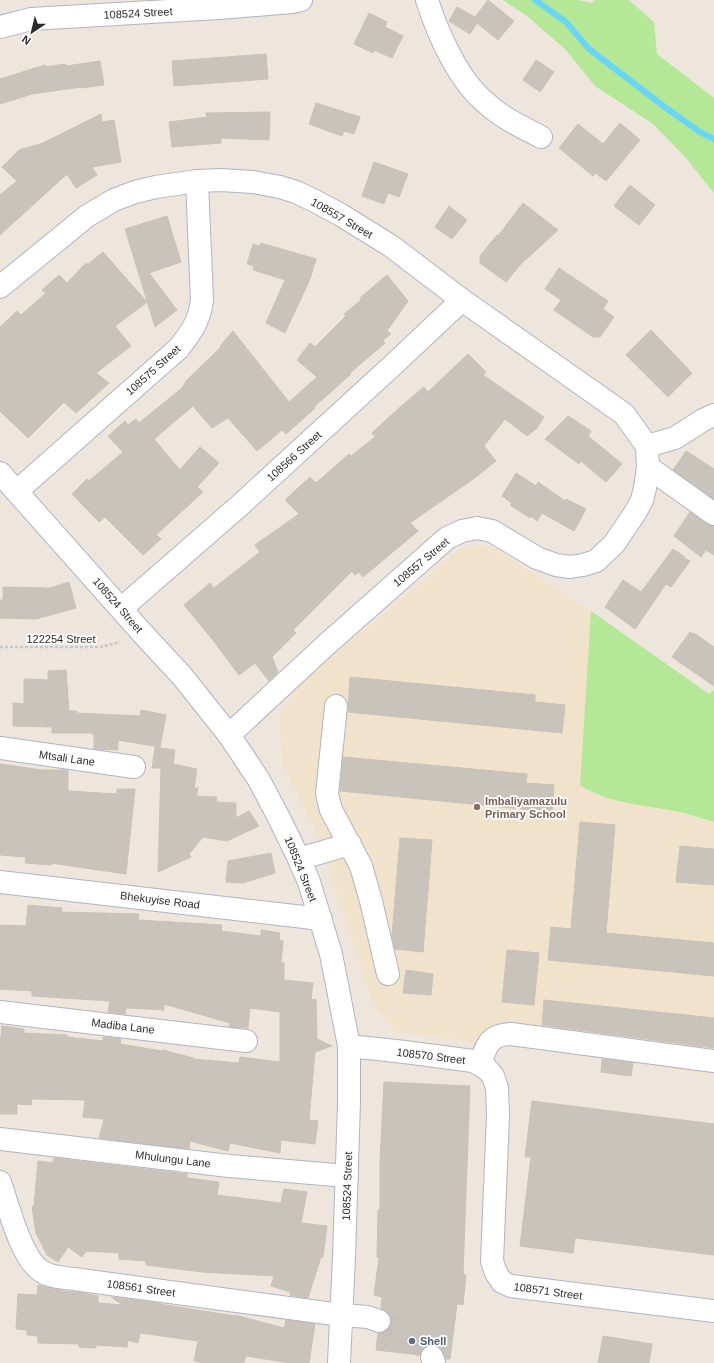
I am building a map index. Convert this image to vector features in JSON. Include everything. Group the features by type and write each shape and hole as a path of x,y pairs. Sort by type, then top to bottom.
{"street":[{"name":"108524 Street","path":"0,27 31,19 219,8 301,0"},
{"path":"427,0 435,24 451,58 471,87 485,103 511,122 541,137"},
{"name":"108557 Street","path":"0,287 81,221 114,200 135,192 156,187 197,181 221,180 253,182 280,187 313,200 391,246 462,300 624,414 647,446 648,467 642,500 614,544 596,561 570,567 556,565 537,558 492,531 477,528 457,533 447,538 327,644 229,734"},
{"name":"108575 Street","path":"16,491 179,348 194,326 200,314 202,300 197,181"},
{"name":"108566 Street","path":"122,608 244,502 393,366 462,300"},
{"path":"647,446 675,438 703,420 714,415"},
{"path":"648,467 714,514"},
{"name":"108524 Street","path":"0,473 182,676 229,734 259,780 300,859 321,919 331,954 349,1046 347,1176 339,1363"},
{"path":"336,706 327,794 331,810 361,866 388,974"},
{"name":"Mtsali Lane","path":"0,748 134,767"},
{"path":"300,859 350,844"},
{"name":"Bhekuyise Road","path":"0,882 321,919"},
{"name":"Madiba Lane","path":"0,1012 246,1041"},
{"path":"480,1064 487,1046 495,1037 511,1034 714,1061"},
{"name":"108570 Street","path":"349,1046 456,1058 473,1061 480,1064 493,1076 497,1088 498,1115"},
{"name":"108571 Street","path":"498,1115 492,1261 496,1273 502,1282 511,1286 544,1291 714,1311"},
{"name":"Mhulungu Lane","path":"0,1139 229,1166 347,1176"},
{"name":"108561 Street","path":"0,1182 28,1258 35,1267 42,1272 53,1276 341,1315 368,1316 380,1320"}],"path":[{"name":"122254 Street","path":"0,647 101,647 144,634"}],"shaded area":[{"name":"Imbaliyamazulu Primary School","path":"491,545 591,611 580,785 714,822 714,1075 508,1045 443,1039 395,1031 373,1005 319,838 283,766 278,716 312,670 379,618 460,548"}],"green space":[{"path":"503,0 578,0 592,3 594,0 629,0 654,22 657,54 714,98 714,193 685,157 653,124 595,86 565,49 527,16"},
{"path":"591,611 709,694 714,690 714,822 671,810 617,801 591,792 580,785"}],"building":[{"path":"488,0 514,21 498,40 477,23 470,34 449,21 457,7 475,17"},
{"path":"369,13 387,22 385,27 403,36 392,58 374,50 373,53 354,44"},
{"path":"266,54 268,79 174,86 172,61"},
{"path":"536,60 554,72 540,92 523,80"},
{"path":"100,61 104,85 32,94 0,104 0,79 45,65 45,67 65,64 66,66"},
{"path":"316,103 360,117 354,134 344,131 342,136 309,124"},
{"path":"270,112 269,140 221,138 221,143 172,147 169,122 207,117 206,113"},
{"path":"101,114 102,122 114,120 121,162 92,167 97,175 76,188 67,174 0,235 0,195 17,181 2,167 19,150 43,143"},
{"path":"620,123 640,140 606,181 595,173 593,176 559,148 578,124 603,144"},
{"path":"374,162 408,174 399,197 388,193 384,204 362,196"},
{"path":"630,185 655,205 639,225 614,206"},
{"path":"523,203 558,230 520,265 506,282 480,263 480,256 497,235 498,236"},
{"path":"449,206 467,220 452,239 435,227"},
{"path":"167,216 181,262 149,273 177,310 155,327 125,229"},
{"path":"261,243 316,259 310,279 285,333 266,323 285,280 253,270 254,266 247,264 253,244 260,246"},
{"path":"103,252 147,302 115,326 131,346 96,373 109,383 76,413 64,402 28,438 0,411 0,327 17,311 21,315 46,293 42,290 59,275 67,283 86,263 87,265"},
{"path":"559,268 608,301 603,309 614,317 600,337 593,337 554,310 561,300 545,289"},
{"path":"387,275 408,301 387,331 391,334 383,340 385,343 350,373 351,374 286,434 282,430 257,451 228,418 212,428 193,406 154,439 180,470 200,447 219,463 197,487 203,492 156,535 161,539 143,555 105,517 99,522 72,494 87,479 89,481 123,452 108,436 125,421 128,425 136,419 139,423 182,388 187,380 221,347 220,346 233,331 289,402 317,377 297,360 310,343 315,347 346,316 344,314 361,300 360,298"},
{"path":"651,330 692,373 668,397 626,355"},
{"path":"468,354 486,372 483,375 544,417 537,428 527,436 505,419 484,446 496,461 476,477 410,523 418,531 363,577 359,572 355,575 352,571 293,630 296,633 272,657 278,672 269,681 255,663 239,675 184,605 210,583 214,588 260,552 255,545 299,514 285,500 310,477 316,483 349,454 351,456 375,437 372,433 399,408 424,387 428,392"},
{"path":"568,416 591,431 588,436 622,464 606,482 581,461 579,464 545,439"},
{"path":"686,451 714,469 714,499 673,470"},
{"path":"516,473 536,486 538,482 565,501 566,499 586,509 574,531 542,513 537,521 531,516 530,518 510,505 512,503 502,496"},
{"path":"690,512 707,524 714,526 714,555 706,550 701,557 674,536"},
{"path":"673,549 690,561 671,587 666,584 635,629 605,607 623,580 641,592"},
{"path":"69,582 76,608 36,619 0,618 0,600 3,600 3,587 50,588"},
{"path":"690,632 693,634 694,633 714,647 714,686 672,657"},
{"path":"66,670 69,711 77,711 77,713 140,716 141,710 166,715 160,747 118,740 118,750 94,749 93,733 52,733 52,727 13,726 13,703 24,704 24,679 48,680 48,671"},
{"path":"350,677 535,695 535,702 565,705 562,733 348,712"},
{"path":"155,747 175,750 173,764 197,769 194,788 198,788 196,796 217,797 216,802 236,803 236,818 249,811 259,826 227,841 203,837 189,854 191,857 158,872 161,768 152,768"},
{"path":"343,757 527,774 526,783 554,785 552,812 340,791"},
{"path":"0,764 42,770 68,770 68,791 117,794 117,789 135,789 126,874 51,863 51,865 25,863 26,857 0,855"},
{"path":"580,822 615,825 606,933 714,943 714,976 548,960 551,927 571,929"},
{"path":"400,838 432,840 423,952 395,949 392,935"},
{"path":"680,846 714,849 714,885 676,882"},
{"path":"271,853 275,873 243,883 226,882 228,861"},
{"path":"28,905 62,908 61,912 139,914 138,920 222,925 221,931 261,936 261,930 280,933 279,940 283,941 281,963 284,963 284,980 313,983 311,1000 316,999 317,1039 332,1046 315,1052 309,1120 318,1121 315,1144 281,1140 280,1153 230,1143 228,1151 190,1141 189,1149 99,1138 104,1119 83,1117 85,1100 32,1099 31,1105 17,1104 17,1114 0,1114 0,1045 2,1026 24,1029 24,1033 67,1035 67,1037 103,1041 103,1037 121,1039 120,1044 163,1050 193,1059 239,1063 240,1057 280,1062 280,1012 250,1008 248,1028 232,1027 229,1026 230,1023 164,1004 164,1010 126,1008 125,1014 108,1012 110,1001 32,996 32,991 0,989 0,925 26,926"},
{"path":"507,950 539,953 534,1005 502,1002"},
{"path":"406,970 433,974 431,995 403,993"},
{"path":"544,1000 714,1018 714,1048 542,1025"},
{"path":"602,1059 633,1063 631,1076 601,1072"},
{"path":"384,1082 470,1086 463,1274 466,1275 463,1305 457,1304 450,1359 446,1359 441,1348 434,1345 428,1345 423,1348 420,1355 376,1350 378,1333 382,1333 391,1326 391,1319 388,1313 381,1308 382,1297 374,1295 379,1257 377,1257 378,1210 380,1210 380,1161"},
{"path":"532,1101 714,1124 714,1255 575,1238 573,1253 520,1246 531,1157 525,1157"},
{"path":"54,1158 187,1174 187,1178 219,1182 217,1195 281,1203 284,1189 307,1192 301,1223 327,1226 323,1257 321,1257 308,1298 290,1295 290,1292 271,1286 274,1276 202,1272 146,1265 146,1261 119,1259 119,1253 86,1251 82,1257 68,1247 58,1262 47,1255 36,1233 32,1207 34,1206 38,1161 53,1163"},
{"path":"38,1285 61,1291 98,1296 98,1303 123,1305 111,1297 235,1315 284,1328 286,1320 315,1324 309,1363 290,1363 246,1356 244,1363 205,1363 194,1361 198,1341 140,1333 138,1343 128,1340 127,1347 96,1345 96,1348 79,1347 79,1344 38,1343 38,1336 27,1335 27,1330 16,1329 18,1294 37,1295"},
{"path":"603,1336 652,1344 649,1363 598,1363"}],"waterway":[{"path":"535,0 566,22 589,49 666,108 700,132 714,139"}],"tunnel":[{"path":"379,1321 403,1330 415,1338 432,1357"}],"place":[{"name":"Imbaliyamazulu Primary School","path":"477,807"},
{"name":"Shell","path":"412,1341"}]}
